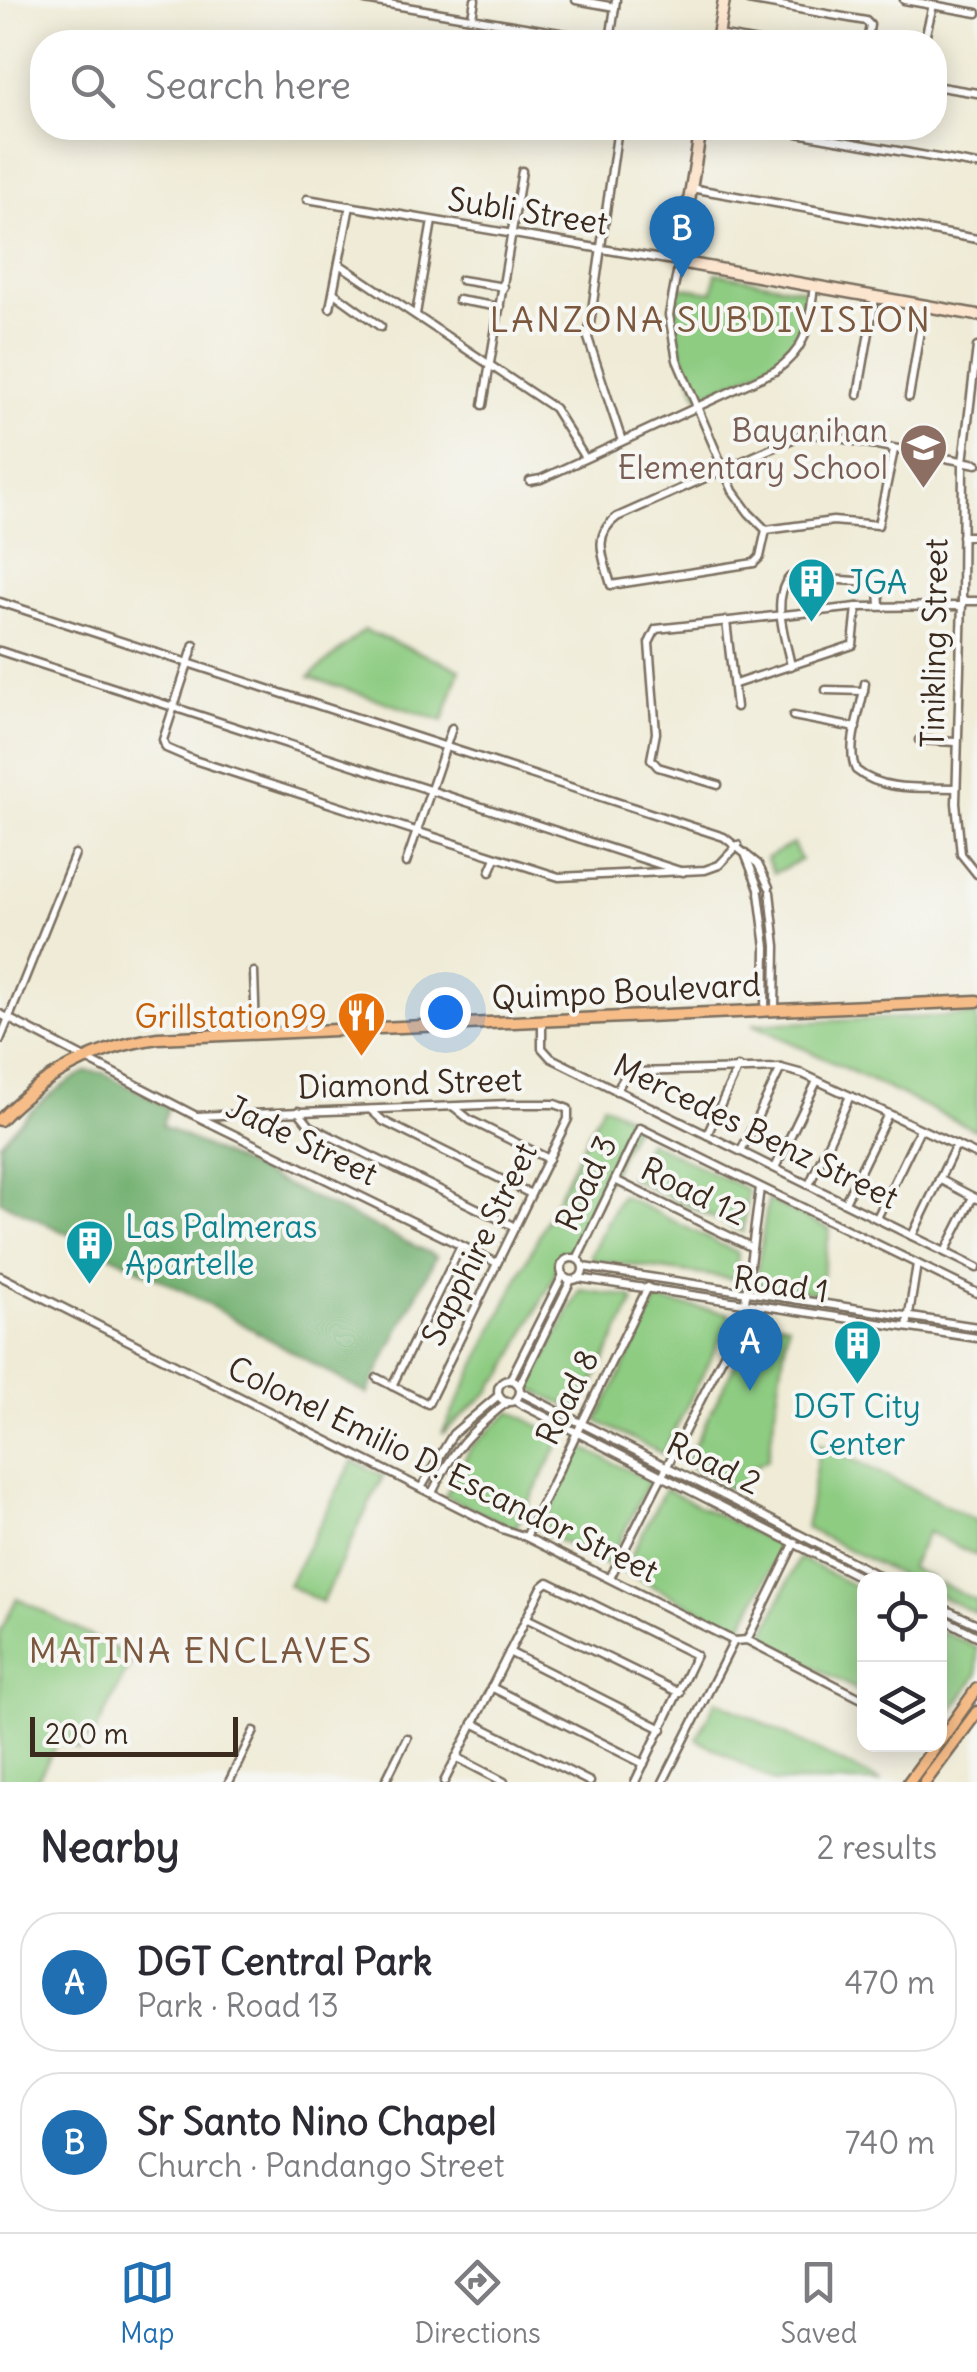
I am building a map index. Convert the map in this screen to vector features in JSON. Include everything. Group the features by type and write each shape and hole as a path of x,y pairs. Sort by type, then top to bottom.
{"main road":[{"name":"Quimpo Boulevard","path":"0,1120 35,1089 88,1058 148,1040 977,1001"},
{"path":"947,1730 977,1689"},
{"path":"926,1782 977,1712"},
{"path":"909,1782 931,1752"}],"street":[{"path":"369,0 407,3 438,12 556,30"},
{"path":"438,12 440,0"},
{"path":"472,17 476,0"},
{"path":"576,0 616,3 609,30"},
{"path":"719,30 724,0"},
{"path":"748,0 869,23 868,30"},
{"path":"904,0 977,13"},
{"path":"927,30 933,5"},
{"path":"947,88 977,93"},
{"path":"616,140 588,338 622,441"},
{"path":"700,140 669,316 670,332 677,360 740,503 766,530"},
{"path":"836,140 977,165"},
{"path":"482,405 522,171"},
{"path":"691,188 977,240"},
{"name":"Subli Street","path":"307,198 977,316"},
{"path":"330,308 350,206"},
{"path":"416,314 432,221"},
{"path":"340,264 554,408 586,458"},
{"path":"461,280 504,287"},
{"path":"530,481 775,371 803,343 814,287"},
{"path":"334,293 381,327"},
{"path":"858,395 876,298"},
{"path":"458,300 500,307"},
{"path":"909,397 924,306"},
{"name":"Tinikling Street","path":"977,347 962,462 962,604 956,742 958,842 977,874"},
{"path":"766,530 760,557 751,564 612,585 599,538 608,523 804,434 824,434 977,464"},
{"path":"766,530 833,522 878,524 894,450"},
{"path":"962,536 977,536"},
{"path":"791,666 781,614 785,583 794,576 874,582 879,587 880,606"},
{"path":"718,785 658,767 651,760 656,733 648,642 652,632 781,614 977,601"},
{"path":"0,602 724,837 761,868 769,889 776,964 770,1009"},
{"path":"735,684 853,645 857,607"},
{"path":"726,620 736,706"},
{"path":"194,646 162,740 169,750 416,833 568,878 683,872 720,865 741,848"},
{"path":"0,651 683,872"},
{"path":"826,690 864,687 852,744 853,766 869,780 886,785 956,788"},
{"path":"793,716 856,728"},
{"path":"406,864 452,728"},
{"path":"920,740 956,742"},
{"path":"741,848 759,891 770,1009"},
{"path":"0,1040 75,854"},
{"path":"490,872 496,858"},
{"path":"761,904 771,902"},
{"path":"254,972 256,1033"},
{"name":"Jade Street","path":"0,1014 196,1116 498,1263"},
{"name":"Mercedes Benz Street","path":"542,1020 542,1044 548,1056 977,1268"},
{"path":"707,1135 738,1067"},
{"path":"616,1091 624,1078 635,1072 781,1068 818,1081 977,1155"},
{"path":"741,1152 781,1068"},
{"path":"775,1168 818,1081"},
{"path":"808,1185 850,1096"},
{"name":"Diamond Street","path":"196,1116 370,1108 556,1104 566,1107"},
{"path":"453,1106 470,1120 548,1159"},
{"name":"Sapphire Street","path":"392,1386 428,1404 568,1119 566,1107"},
{"path":"370,1108 382,1121 531,1194"},
{"path":"298,1112 310,1126 515,1227"},
{"path":"845,1202 888,1114"},
{"name":"Road 3","path":"577,1259 640,1128 760,1188"},
{"path":"877,1218 920,1129"},
{"path":"912,1236 956,1145"},
{"path":"939,1179 975,1198 945,1252"},
{"name":"Road 12","path":"615,1180 750,1247"},
{"path":"610,1578 739,1326 760,1188 977,1294"},
{"path":"377,1378 392,1386 461,1246"},
{"path":"571,1258 583,1267 575,1279 563,1275 563,1262 571,1258"},
{"path":"907,1328 917,1264"},
{"name":"Road 1","path":"583,1267 977,1327"},
{"name":"Road 3","path":"498,1395 501,1383 510,1380 563,1275"},
{"name":"Colonel Emilio D. Escandor Street","path":"0,1276 734,1641"},
{"name":"Road 8","path":"526,1538 650,1278"},
{"name":"Road 3","path":"511,1401 575,1279"},
{"name":"Road 1","path":"575,1279 977,1338"},
{"path":"786,1310 788,1298"},
{"path":"942,1333 944,1322"},
{"name":"Road 2","path":"510,1380 519,1389 727,1508 857,1575"},
{"path":"421,1488 453,1434 498,1395"},
{"name":"Road 2","path":"498,1395 664,1472 732,1498 871,1572"},
{"path":"432,1494 462,1441 511,1401"},
{"path":"727,1508 732,1498"},
{"path":"748,1640 799,1533"},
{"path":"444,1782 542,1586 548,1582 696,1654 635,1782"},
{"path":"947,1610 977,1624"},
{"path":"526,1618 680,1692"},
{"path":"947,1621 977,1636"},
{"path":"663,1782 734,1641 739,1638 857,1696"},
{"path":"509,1652 662,1729"},
{"path":"491,1687 644,1764"},
{"path":"474,1723 590,1782"},
{"path":"229,1782 254,1731"},
{"path":"385,1782 407,1738"},
{"path":"456,1757 504,1782"}],"green space":[{"path":"716,273 805,290 803,320 798,337 781,356 699,398 680,344 676,317 679,287 713,292"},
{"path":"364,630 460,669 443,721 309,677"},
{"path":"793,844 801,860 774,873 766,858"},
{"path":"977,1015 977,1131 752,1024"},
{"path":"87,1071 104,1073 168,1107 162,1126 436,1256 367,1394 184,1291 0,1201 0,1143 40,1103"},
{"path":"603,1104 637,1121 572,1251 558,1259 555,1274 504,1374 442,1434"},
{"path":"648,1141 748,1190 743,1232 629,1178"},
{"path":"621,1195 738,1253 736,1279 593,1260 591,1254"},
{"path":"768,1200 830,1229 819,1294 755,1283"},
{"path":"580,1290 631,1297 634,1301 579,1412 530,1388"},
{"path":"657,1301 728,1313 731,1317 663,1454 597,1421"},
{"path":"758,1318 788,1324 768,1459 752,1468 739,1494 685,1464"},
{"path":"511,1411 562,1438 515,1529 445,1496 471,1447"},
{"path":"820,1443 977,1521 977,1556 928,1532 910,1568 918,1572 893,1572 806,1528"},
{"path":"582,1447 649,1481 608,1565 540,1531"},
{"path":"353,1461 383,1476 322,1602 288,1585"},
{"path":"665,1489 782,1547 740,1630 623,1571"},
{"path":"799,1558 857,1587 857,1690 762,1639"},
{"path":"947,1586 977,1601 977,1614 947,1599"},
{"path":"17,1598 133,1658 92,1739 87,1737 80,1750 59,1740 36,1782 0,1782 0,1632"},
{"path":"947,1633 977,1648 977,1675 947,1718"},
{"path":"716,1700 882,1782 775,1782 697,1739"}],"place":[{"name":"Sr Santo Nino Chapel","path":"682,278"},
{"name":"Bayanihan Elementary School","path":"923,490"},
{"name":"JGA","path":"812,624"},
{"name":"Grillstation99","path":"362,1058"},
{"name":"Las Palmeras Apartelle","path":"90,1286"},
{"name":"DGT City Center","path":"857,1386"},
{"name":"DGT Central Park","path":"750,1391"}],"district":[{"name":"LANZONA SUBDIVISION","path":"711,319"},
{"name":"MATINA ENCLAVES","path":"201,1650"}]}
